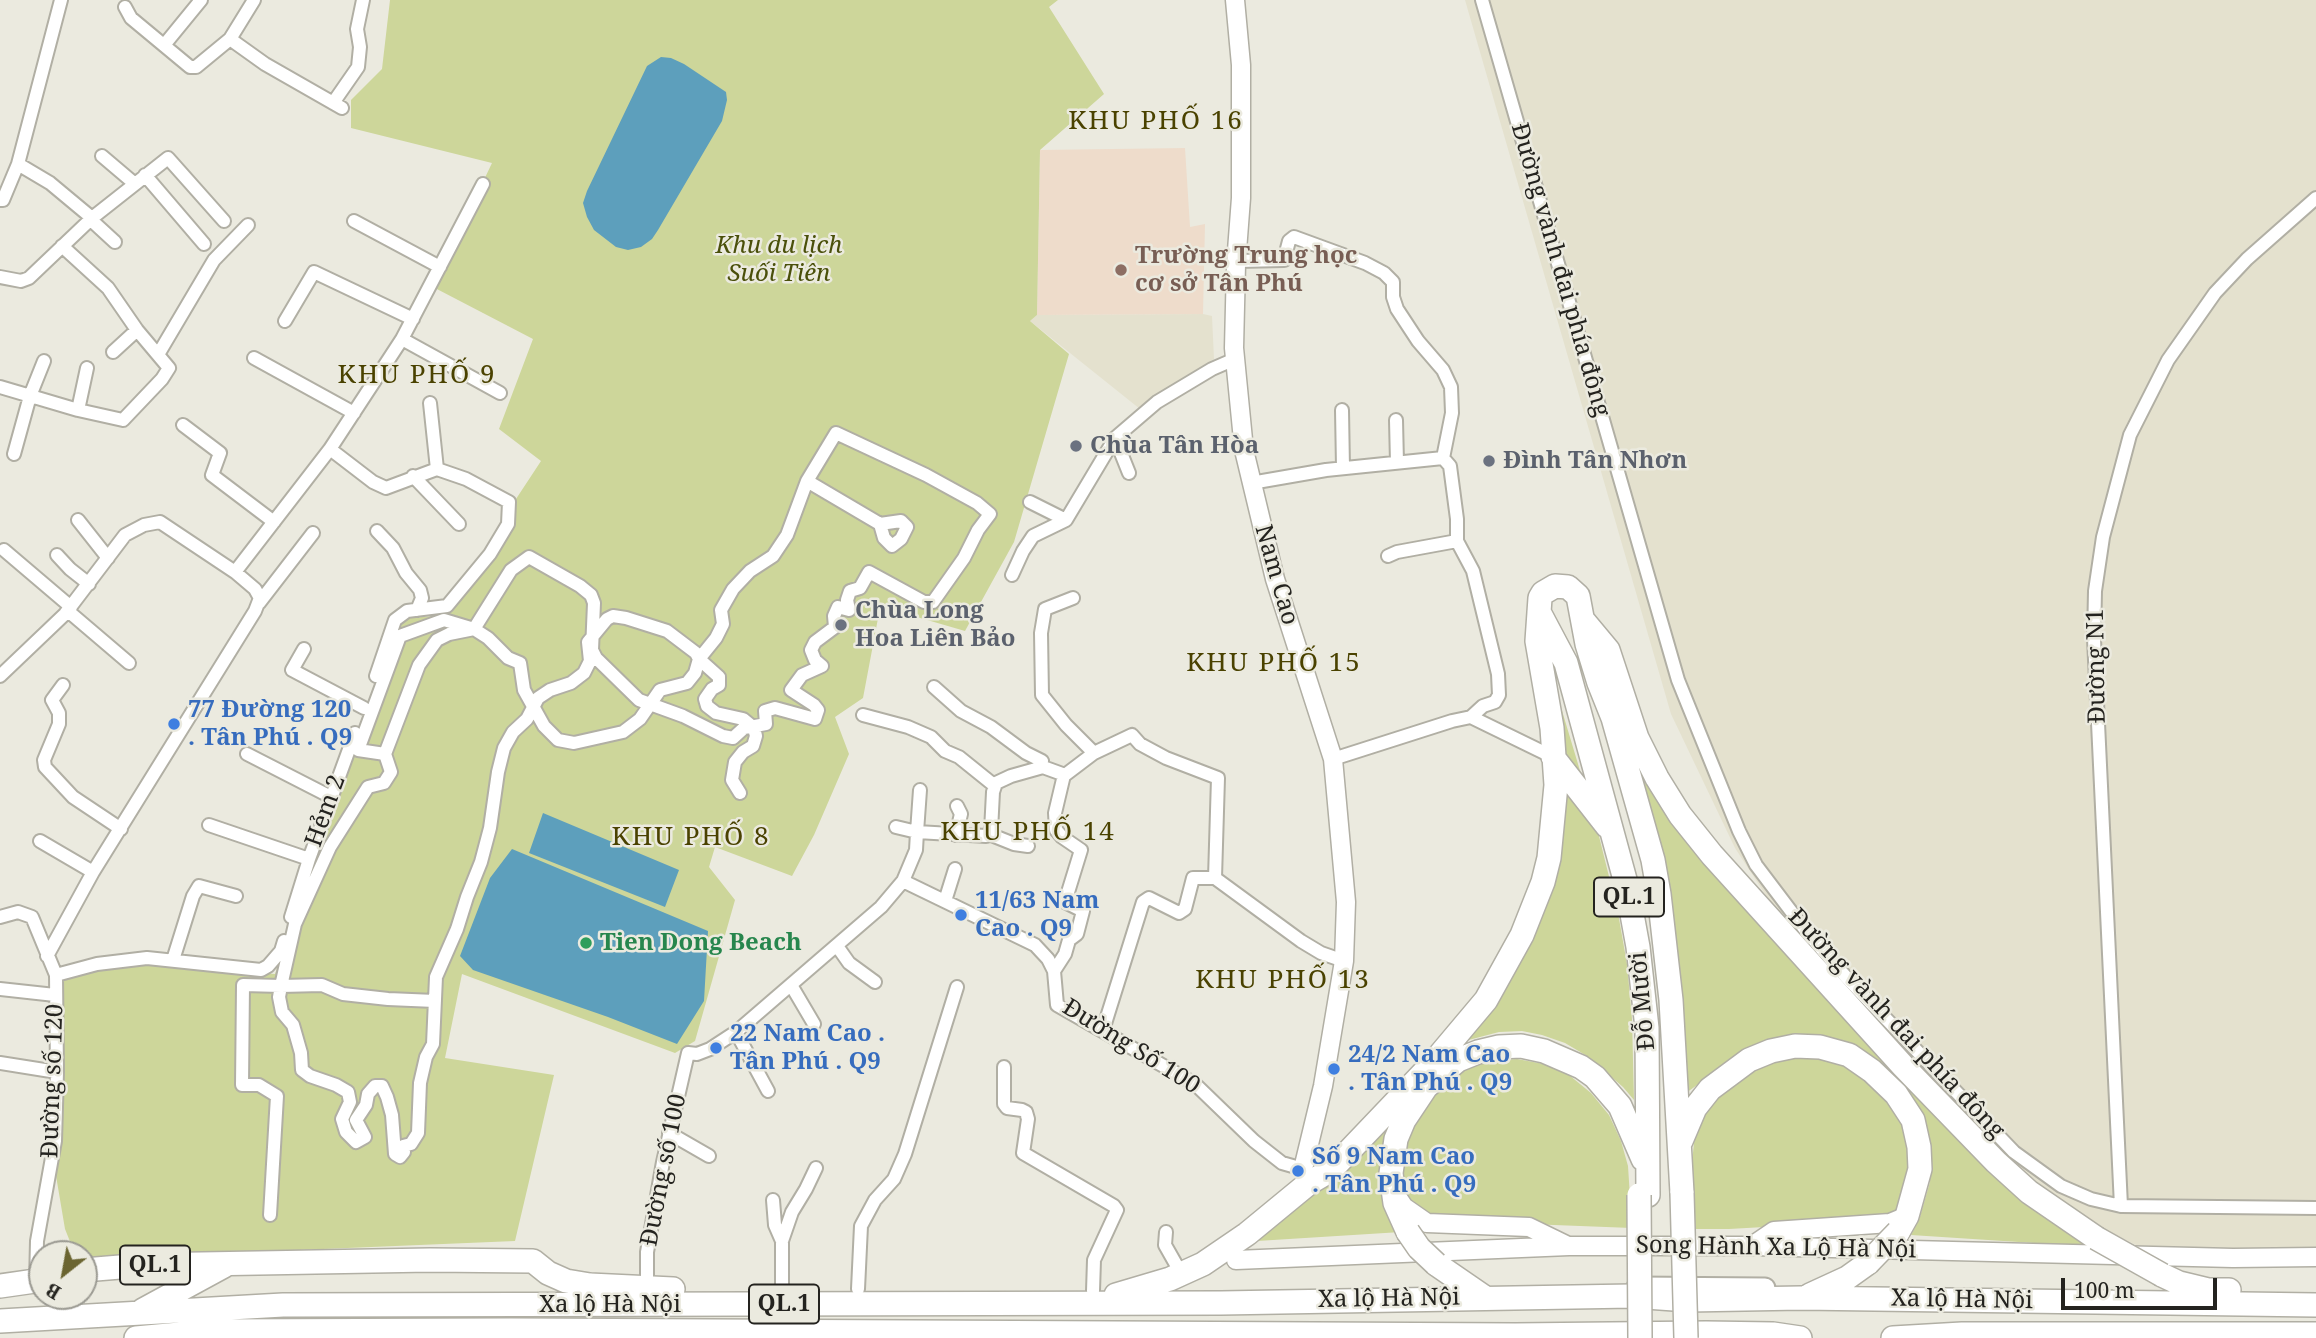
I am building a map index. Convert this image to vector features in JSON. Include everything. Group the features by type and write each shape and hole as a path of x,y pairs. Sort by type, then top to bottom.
{"highway":[{"name":"Đỗ Mười","path":"1643,1195 1638,1145 1638,1033 1632,972 1601,817 1555,663 1538,621 1538,605 1543,593 1555,586 1573,591 1578,596 1651,902 1662,999 1671,1171 1677,1194"},
{"path":"1582,619 1608,650 1637,738 1680,815 1712,855 1894,1056 1996,1162 2029,1192 2096,1238 2179,1283 2208,1290 2316,1291"},
{"name":"Đỗ Mười","path":"1538,621 1566,663 1616,839 1630,899 1644,990 1648,1064 1648,1171 1643,1195"},
{"path":"1093,1296 1130,1291 1182,1275 1247,1234 1459,1026 1498,970 1537,879 1553,757 1552,728 1537,648 1538,621"},
{"name":"Đỗ Mười","path":"1599,683 1613,718 1645,828 1659,894 1671,1000 1679,1146 1677,1194"},
{"path":"1553,757 1616,839"},
{"name":"QL.1","path":"1485,1297 1436,1264 1419,1248 1398,1210 1393,1189 1391,1174 1396,1139 1414,1103 1440,1073 1458,1060 1499,1046 1521,1046 1564,1058 1588,1072 1608,1090 1620,1106 1648,1171"},
{"name":"QL.1","path":"1671,1171 1695,1108 1710,1089 1749,1060 1771,1051 1795,1046 1820,1046 1849,1055 1872,1071 1896,1094 1913,1121 1919,1147 1920,1169 1903,1224 1868,1263 1825,1290 1801,1298"},
{"name":"QL.1","path":"1675,1338 1677,1194"},
{"name":"QL.1","path":"1677,1194 1686,1338"},
{"name":"QL.1","path":"1640,1338 1643,1195"},
{"name":"QL.1","path":"1643,1195 1651,1338"},
{"path":"517,1261 549,1287 568,1297 594,1304"},
{"name":"Xa lộ Hà Nội","path":"98,1269 144,1265 533,1261 548,1273 566,1281 646,1297 974,1302 1093,1296"},
{"path":"138,1313 227,1264"},
{"path":"0,1273 28,1274"},
{"path":"0,1286 28,1277"},
{"name":"Xa lộ Hà Nội","path":"0,1321 284,1305 594,1304 646,1297 859,1289 945,1290 1221,1303 1632,1296 1688,1300 1801,1298 2316,1305"},
{"path":"945,1290 974,1302"},
{"name":"Xa lộ Hà Nội","path":"1130,1291 1201,1292 1221,1303"},
{"name":"Xa lộ Hà Nội","path":"136,1338 213,1331 263,1334 1515,1337 1759,1334 1800,1338"},
{"name":"Xa lộ Hà Nội","path":"1893,1338 1962,1334 2314,1334"}],"main road":[{"name":"Nam Cao","path":"1235,0 1241,65 1241,198 1235,359 1244,450 1275,579 1333,759 1346,902 1344,961 1306,1176"},
{"path":"1393,1189 1404,1207 1427,1223 1529,1227 1569,1246"},
{"path":"1752,1246 1774,1231 1903,1224"},
{"name":"Song Hành Xa Lộ Hà Nội","path":"1236,1260 1569,1246 1752,1246 2233,1258 2316,1257"}],"street":[{"path":"0,200 4,200 18,164 61,0"},
{"path":"165,44 201,0"},
{"path":"123,2 131,18 193,67 230,39 254,0"},
{"path":"230,39 265,64 337,105 358,67 360,47 357,29 363,0"},
{"name":"Đường vành đai phía đông","path":"1482,0 1678,680 1739,831 1756,865 1806,931 1846,977 2014,1152 2061,1186 2091,1199 2121,1206 2316,1208"},
{"path":"103,156 135,184"},
{"path":"0,276 22,281 29,278 91,218 168,158 224,221"},
{"path":"18,164 50,183 115,243"},
{"path":"145,175 204,244"},
{"path":"234,572 330,449 402,339 483,184"},
{"name":"Đường N1","path":"2121,1206 2094,639 2095,591 2103,537 2130,435 2168,360 2215,293 2247,258 2316,198"},
{"path":"354,221 440,267"},
{"path":"159,353 214,260 248,225"},
{"path":"1237,261 1284,260 1289,241 1294,237 1365,263 1384,273 1393,282 1393,297 1397,309 1429,356 1443,370 1451,387 1452,414 1443,458"},
{"path":"1,390 123,420 169,368 137,330 108,288 62,246"},
{"path":"285,321 314,271 413,319"},
{"path":"113,352 137,330"},
{"path":"402,339 500,393"},
{"path":"254,358 354,413"},
{"path":"1012,575 1033,536 1066,520 1115,438 1157,402 1212,369 1235,359"},
{"path":"14,454 30,396 44,361"},
{"path":"78,410 87,368"},
{"path":"330,449 373,482 386,488 437,469 430,403"},
{"path":"1342,410 1343,468"},
{"path":"1396,420 1397,463"},
{"path":"183,425 220,453 212,475 274,523"},
{"path":"384,754 358,750 400,636 444,620 474,629 488,638 508,658 520,663 524,690 533,708 544,726 558,740 574,743 623,733 640,719 651,704 660,690 687,683 695,673 699,659 716,638 723,624 721,610 733,589 750,571 773,556 787,535 807,481 836,433 926,475 977,503 990,514 933,602 924,602 869,572 860,588 850,591 847,600 849,610 838,607 834,616 835,626 815,642 811,650 815,660 822,666 802,675 791,690 818,710 815,719 775,708 765,711 766,724 744,728 733,738 723,736 651,704 639,700 596,658 592,650 594,604 591,595 529,557 511,570 474,629 449,634 437,640 419,666 395,733 384,754 391,772 384,783 368,787 330,847 295,925 279,997 282,1012 293,1025 301,1053 302,1070 348,1092 349,1102 342,1119 346,1132 356,1142 365,1138 356,1120 366,1104 368,1094 375,1086 382,1086 392,1115 395,1154 400,1157 404,1152 403,1146 411,1144 418,1133 420,1083 426,1057 433,1044 436,977 457,929 490,828 504,748 513,732 527,719 533,708 538,698 571,683 584,673 590,661 587,647 591,636"},
{"path":"1115,438 1129,473"},
{"path":"1251,483 1343,468 1443,458"},
{"path":"1333,759 1471,717 1483,706 1495,702 1499,695 1499,674 1473,571 1457,541 1450,466 1443,458"},
{"name":"Hẻm 2","path":"56,975 97,964 147,958 261,970 281,951 309,859 396,620 407,611 447,606 490,554 508,524 509,502 466,479 437,469"},
{"path":"413,476 459,524"},
{"path":"807,481 880,524"},
{"path":"1031,502 1066,520"},
{"path":"78,520 108,558"},
{"path":"0,676 69,609 125,535 144,525 160,523 234,572 258,593 260,603"},
{"path":"377,531 393,548 406,573 420,590 422,597 417,610"},
{"path":"47,956 93,872 260,603 313,533"},
{"path":"1388,556 1457,541"},
{"path":"4,550 129,663"},
{"path":"57,555 89,584"},
{"path":"1073,598 1045,609 1041,633 1042,695 1066,725 1094,753"},
{"path":"591,636 598,634 613,616 667,631 696,653 719,677 719,685 712,689 705,699 707,706 716,713 743,719 754,727 756,736 753,746 743,752 735,762 732,780 740,793"},
{"path":"304,649 292,670 364,708"},
{"path":"63,685 52,700 58,713 59,724 44,760 45,767 72,797 121,829"},
{"path":"934,687 976,721 991,727 1042,764 1064,775"},
{"path":"863,715 908,727 931,737 945,751 959,757 995,786"},
{"path":"1471,717 1553,757"},
{"path":"1054,971 1065,954 1069,940 1077,934 1083,911 1065,902 1081,850 1056,830 1055,813 1064,775 1094,753 1132,735 1140,744 1166,758 1218,778 1215,878"},
{"path":"247,754 331,797"},
{"path":"989,834 996,783 1042,764"},
{"path":"768,1091 736,1032 881,907 904,881 916,850 920,790"},
{"path":"956,835 961,814 957,806"},
{"path":"209,825 309,859"},
{"path":"896,827 917,832 956,835 989,834 1014,844 1028,846"},
{"path":"40,841 93,872"},
{"path":"945,901 955,869"},
{"path":"1102,1030 1143,902 1149,898 1179,913 1185,909 1193,878 1215,878 1321,954 1344,961"},
{"name":"Đường Số 100","path":"904,881 1035,945 1048,959 1054,971 1057,1005 1195,1084 1254,1142 1282,1163 1306,1176"},
{"path":"173,960 193,896 199,886 236,896"},
{"name":"Đường số 120","path":"0,917 18,912 32,917 56,975 55,1141 37,1240"},
{"path":"837,946 849,963 875,982"},
{"path":"271,1215 277,1096 259,1085 242,1085 243,985 322,985 343,994 435,1001"},
{"path":"791,985 814,1024"},
{"path":"859,1289 861,1226 875,1200 894,1179 905,1154 957,987"},
{"path":"0,989 55,995"},
{"name":"Đường số 100","path":"646,1297 647,1252 669,1133 688,1053 697,1054 709,1049 736,1032"},
{"path":"0,1063 57,1072"},
{"path":"1004,1068 1004,1104 1007,1108 1026,1112 1028,1119 1023,1153 1114,1206 1116,1214 1106,1230 1094,1260 1093,1296"},
{"path":"669,1133 709,1156"},
{"path":"782,1290 782,1241 792,1212 807,1189 816,1168"},
{"path":"773,1200 775,1225 782,1241"},
{"path":"1166,1232 1165,1245 1182,1275"}],"shaded area":[{"path":"1465,0 2316,0 2316,1249 2146,1250 2050,1202 1967,1124 1780,917 1735,848 1671,714"},
{"name":"Trường Trung học cơ sở Tân Phú","path":"1185,148 1190,227 1205,224 1203,314 1037,315 1040,150"},
{"path":"1037,315 1212,316 1214,359 1140,409 1030,321"}],"green space":[{"name":"Khu du lịch Suối Tiên","path":"390,0 1058,0 1049,7 1104,94 1040,150 1037,315 1030,321 1069,354 1014,542 965,631 910,615 879,613 863,698 835,717 849,754 814,835 792,876 715,847 709,867 735,900 695,1041 675,1053 462,974 445,1058 554,1075 515,1241 98,1258 98,1240 69,1240 65,1229 53,1158 58,978 95,965 168,966 275,974 398,619 445,615 513,524 516,499 541,461 499,429 533,339 433,287 492,163 351,128 351,100 382,69"},
{"path":"1545,654 1587,794 1561,757"},
{"path":"1624,727 1700,855 2096,1247 1911,1235 1919,1220 1930,1182 1930,1139 1922,1112 1888,1070 1869,1055 1733,1059 1686,1093"},
{"path":"1561,775 1596,824 1618,913 1627,964 1632,1019 1634,1100 1587,1056 1565,1043 1542,1035 1522,1031 1499,1032 1457,1043 1507,975"},
{"path":"1804,1055 1852,1065 1889,1097 1908,1136 1911,1176 1898,1216 1888,1220 1690,1229 1690,1182 1694,1143 1700,1121 1714,1101 1757,1067 1781,1058"},
{"path":"1517,1059 1544,1064 1569,1075 1591,1093 1609,1115 1621,1141 1628,1166 1632,1228 1424,1220 1401,1191 1401,1150 1416,1114 1448,1080 1469,1068 1491,1061"},
{"path":"1404,1106 1401,1232 1257,1241 1323,1184"}],"water":[{"path":"661,57 684,64 726,92 727,100 722,121 658,230 652,239 641,247 628,250 616,247 594,230 583,203 647,66"},
{"path":"543,813 679,870 665,907 529,853"},
{"name":"Tien Dong Beach","path":"512,849 708,931 704,1001 677,1044 473,970 460,956 490,878"}],"place":[{"name":"Trường Trung học cơ sở Tân Phú","path":"1121,270"},
{"name":"Chùa Tân Hòa","path":"1076,446"},
{"name":"Đình Tân Nhơn","path":"1489,461"},
{"name":"Chùa Long Hoa Liên Bảo","path":"841,625"},
{"name":"77 Đường 120 . Tân Phú . Q9","path":"174,724"},
{"name":"11/63 Nam Cao . Q9","path":"961,915"},
{"name":"Tien Dong Beach","path":"586,943"},
{"name":"22 Nam Cao . Tân Phú . Q9","path":"716,1048"},
{"name":"24/2 Nam Cao . Tân Phú . Q9","path":"1334,1069"},
{"name":"Số 9 Nam Cao . Tân Phú . Q9","path":"1298,1171"}],"district":[{"name":"KHU PHỐ 16","path":"1156,122"},
{"name":"KHU PHỐ 9","path":"417,376"},
{"name":"KHU PHỐ 15","path":"1274,664"},
{"name":"KHU PHỐ 14","path":"1028,833"},
{"name":"KHU PHỐ 8","path":"691,838"},
{"name":"KHU PHỐ 13","path":"1283,981"}]}
